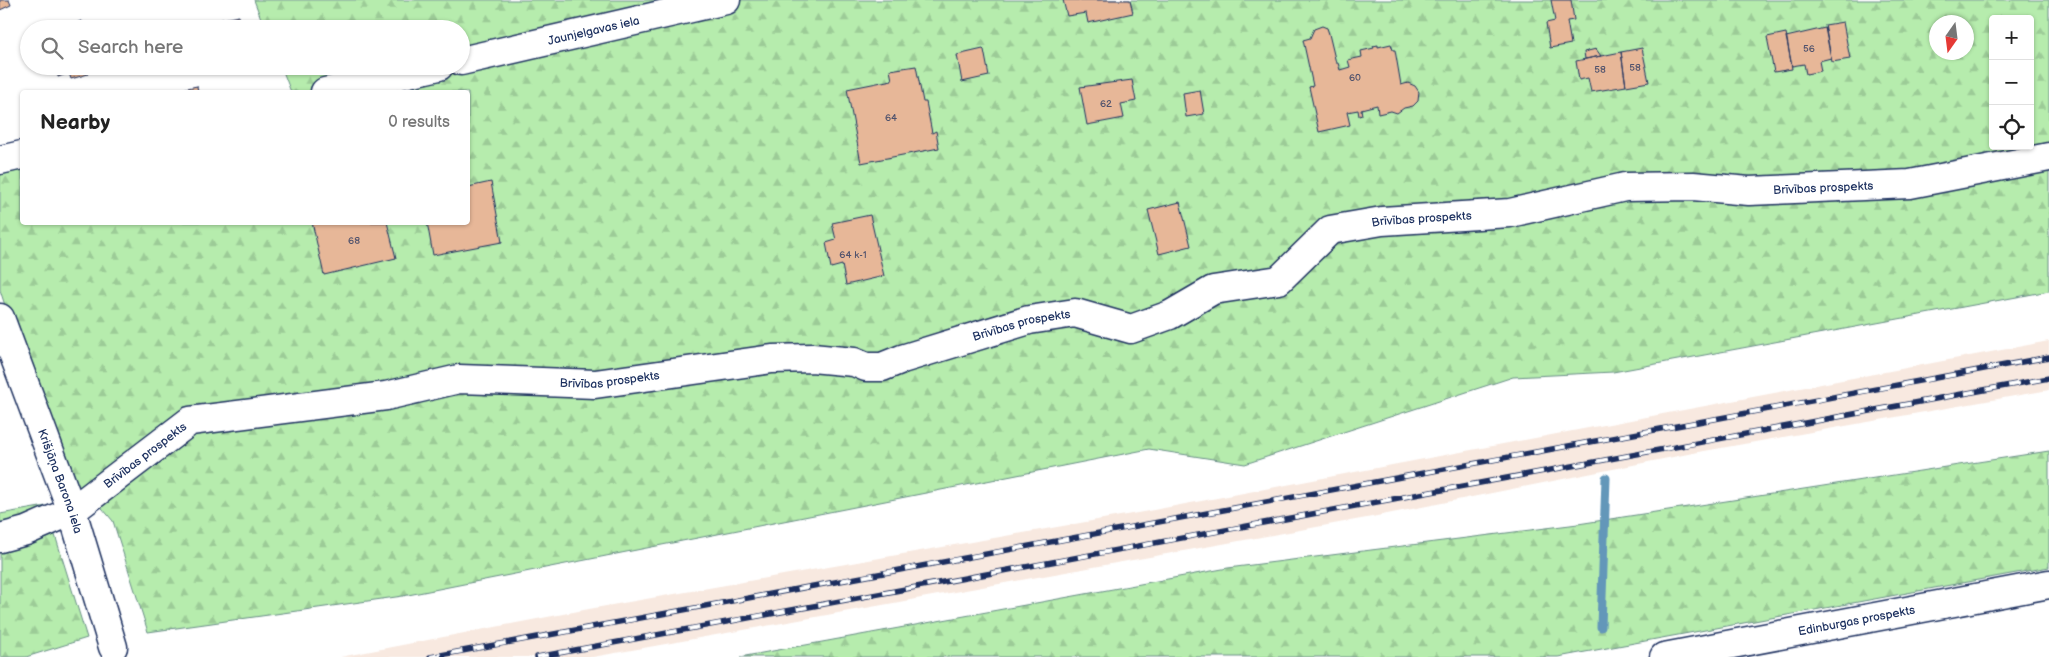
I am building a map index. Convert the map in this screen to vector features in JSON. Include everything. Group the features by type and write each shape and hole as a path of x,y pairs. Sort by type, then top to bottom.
{"street":[{"name":"Jaunjelgavas iela","path":"470,59 726,0"},
{"path":"334,90 400,75"},
{"path":"0,160 20,155"},
{"name":"Brīvības prospekts","path":"0,538 26,531 72,511 190,421 386,396 459,379 595,384 772,359 812,358 854,362 866,367 882,367 911,356 1038,318 1074,313 1131,329 1170,315 1213,290 1279,280 1330,230 1382,222 1510,213 1625,187 1693,186 1749,191 1910,184 2049,156"},
{"name":"Krišjāņa Barona iela","path":"0,318 72,511 113,647"},
{"name":"Edinburgas prospekts","path":"1664,657 2049,584"}],"shaded area":[{"path":"2049,341 2049,390 1693,453 1372,517 593,657 340,657 589,609 1143,512"}],"green space":[{"path":"254,0 2049,0 2049,291 1613,372 1513,377 1245,464 1149,449 403,596 148,632 113,521 92,496 72,511 0,290 0,175 20,170 20,225 470,225 470,90 290,90 284,75 470,75 470,20 262,20"},
{"path":"2049,451 2049,567 1558,657 740,657 1228,568 1578,524"},
{"path":"46,506 87,638 26,657 0,657 0,514"}],"building":[{"path":"0,0 9,0 11,5 0,10"},
{"path":"1063,0 1130,0 1133,13 1088,23 1086,13 1067,16"},
{"path":"1551,0 1571,0 1574,20 1567,21 1571,44 1550,48 1546,23 1555,21"},
{"path":"239,16 240,20 218,20"},
{"path":"1843,22 1850,59 1832,62 1825,25"},
{"path":"1322,26 1327,28 1336,63 1338,63 1340,70 1350,67 1348,60 1362,57 1361,51 1374,48 1373,46 1378,45 1378,47 1391,44 1393,50 1395,50 1401,85 1408,83 1415,86 1419,92 1418,101 1413,106 1404,108 1397,113 1391,111 1378,114 1377,105 1361,109 1362,115 1359,116 1358,110 1347,112 1350,125 1319,132 1309,87 1313,86 1303,40 1310,38 1314,29"},
{"path":"1825,28 1831,58 1819,61 1821,71 1806,74 1804,64 1792,66 1786,37"},
{"path":"1786,33 1792,69 1774,72 1767,37"},
{"path":"1642,48 1649,82 1626,86 1621,52"},
{"path":"983,49 989,76 962,82 957,55"},
{"path":"1596,49 1601,56 1585,59 1584,52"},
{"path":"1621,52 1626,86 1591,92 1588,78 1579,80 1576,61"},
{"path":"916,66 923,102 926,102 932,133 936,131 939,148 861,163 847,89 892,80 890,70"},
{"path":"70,75 85,75 71,79"},
{"path":"1132,80 1136,101 1121,104 1124,118 1087,125 1080,87"},
{"path":"197,86 198,90 178,90"},
{"path":"1200,90 1204,114 1186,117 1183,93"},
{"path":"491,182 502,242 433,255 428,225 470,225 470,187"},
{"path":"1180,202 1191,246 1159,254 1148,210"},
{"path":"870,215 884,276 846,285 842,265 831,268 826,243 836,240 832,223"},
{"path":"313,225 388,225 396,258 324,275"}],"waterway":[{"path":"1601,627 1606,478"}],"railway":[{"path":"430,657 2049,357"},
{"path":"537,657 2049,378"}]}
